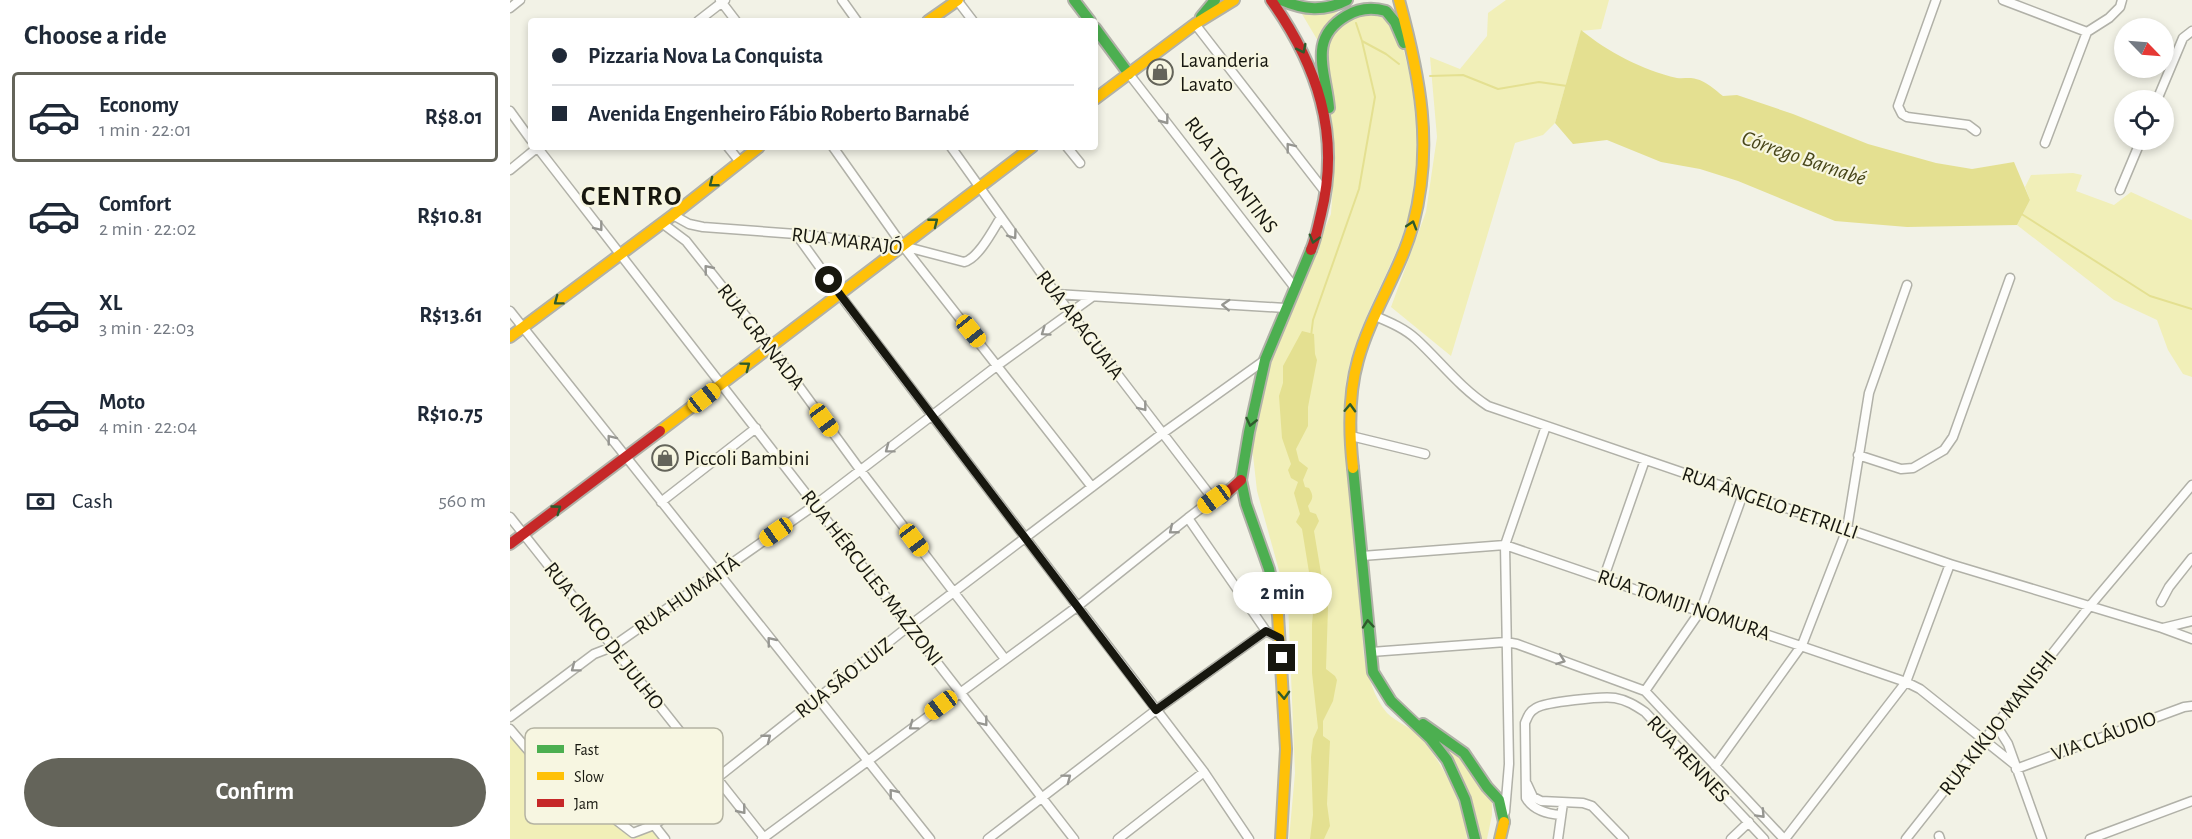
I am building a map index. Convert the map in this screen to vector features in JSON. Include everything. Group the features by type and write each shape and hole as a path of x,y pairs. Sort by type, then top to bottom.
{"main road":[{"path":"932,18 957,0"},
{"path":"1196,24 1215,0"},
{"path":"1098,97 1196,24 1234,0"},
{"path":"1271,0 1304,52 1318,91 1327,129 1328,169 1326,193 1313,245 1265,360 1248,432 1241,480 1246,504 1269,569 1280,638 1286,748 1282,835"},
{"path":"1281,0 1294,6 1318,10 1340,5 1347,0"},
{"path":"1399,0 1423,99 1425,139 1418,205 1400,262 1359,353 1350,411 1351,435 1373,672 1389,701 1431,739 1450,767 1466,802 1475,839"},
{"path":"1404,0 1404,16"},
{"path":"1078,1 1088,18"},
{"path":"1327,129 1330,116 1329,101 1321,47 1328,29 1340,16 1368,4 1380,6 1395,22 1408,56 1417,68"},
{"name":"RUA TOCANTINS","path":"1098,32 1129,74"},
{"path":"510,338 663,223 755,150"},
{"path":"510,544 771,348 1028,150"},
{"path":"1217,499 1241,480"},
{"path":"1217,499 1246,504"},
{"path":"1403,713 1438,733 1464,753 1487,787 1499,800 1504,822 1500,839"}],"street":[{"path":"510,8 520,0"},
{"path":"842,0 855,18"},
{"path":"957,0 971,18"},
{"path":"1936,0 1898,106 1902,114 1907,117 1968,125 1976,131"},
{"path":"2003,0 2087,32"},
{"path":"2044,143 2087,32 2109,18 2120,7 2122,0"},
{"path":"702,18 722,1 734,18"},
{"path":"1196,24 1326,193"},
{"path":"2161,90 2182,38 2192,31"},
{"name":"RUA TOCANTINS","path":"1129,74 1295,288"},
{"path":"510,111 528,136"},
{"path":"510,170 533,150"},
{"name":"RUA HÉRCULES MAZZONI","path":"539,150 1074,839"},
{"path":"730,150 740,162"},
{"path":"835,150 903,246 1092,487"},
{"name":"RUA ARAGUAIA","path":"953,150 1056,294 1217,499"},
{"path":"1069,150 1080,163"},
{"path":"2120,190 2137,150"},
{"name":"RUA MARAJÓ","path":"673,215 689,224 703,227 796,234 903,246 957,261 970,261 1001,217"},
{"name":"RUA GRANADA","path":"663,223 686,241 771,348 861,471 1005,659"},
{"path":"796,234 840,295 1204,772 1249,839"},
{"path":"1858,455 1901,469 1913,468 1944,450 1953,438 2010,278"},
{"path":"1715,766 1802,645 1847,530 1869,393 1907,285"},
{"path":"1056,294 1285,308"},
{"name":"RUA HUMAITÁ","path":"510,717 594,654 612,647 815,505 998,365 1092,297"},
{"path":"510,311 930,839"},
{"name":"RUA ÂNGELO PETRILLI","path":"1375,316 1396,325 1414,337 1474,397 1488,406 1847,530 2192,639"},
{"name":"RUA SÃO LUIZ","path":"723,773 909,626 1163,433 1265,360"},
{"path":"1504,822 1509,764 1505,545 1546,426"},
{"path":"661,502 756,428"},
{"path":"1351,435 1425,454"},
{"path":"1604,577 1645,460"},
{"name":"RUA KIKUO MANISHI","path":"1906,839 2089,607 2192,485"},
{"path":"1645,691 1701,610 1743,494"},
{"path":"764,838 1078,606 1188,518 1217,499"},
{"name":"RUA CINCO DE JULHO","path":"510,517 677,728"},
{"path":"1188,518 1266,631 1280,638"},
{"name":"RUA TOMIJI NOMURA","path":"1362,556 1505,545 1701,610 1906,682 1920,689 2015,767"},
{"path":"2161,602 2169,587 2192,558"},
{"path":"1371,652 1506,642 1645,691 1785,839 1906,682 1950,564"},
{"path":"2162,628 2192,621"},
{"path":"988,839 1156,710 1266,631"},
{"name":"RUA RENNES","path":"1561,815 1536,809 1526,798 1525,723 1528,714 1542,705 1600,697 1616,698 1632,703 1645,712 1764,839"},
{"name":"VIA CLÁUDIO","path":"2015,767 2184,706 2192,706"},
{"path":"1996,725 2008,744 2042,839"},
{"path":"510,729 525,747"},
{"path":"1118,839 1204,772"},
{"path":"1525,781 1533,797 1541,801 1583,803 1592,806 1624,839"},
{"name":"RUA CINCO DE JULHO","path":"723,786 764,838"},
{"path":"2090,839 2192,801"},
{"path":"1558,839 1563,803"},
{"path":"1731,839 1749,822"},
{"path":"621,824 633,833 654,825 665,839"},
{"path":"1272,839 1282,835"}],"shaded area":[{"path":"1506,0 1609,0 1601,29 1581,31 1555,123 1543,135 1515,143 1451,356 1391,307 1426,212 1437,137 1430,57 1460,69 1487,36 1488,13"},
{"path":"1371,9 1394,30 1405,56 1413,95 1416,156 1409,216 1354,349 1345,390 1345,444 1364,657 1372,686 1382,707 1417,734 1437,759 1457,799 1467,839 1289,839 1295,773 1288,603 1257,491 1252,446 1262,393 1281,330 1331,214 1335,154 1326,42 1340,21"},
{"path":"1339,10 1321,31 1318,41 1302,14"},
{"path":"2073,173 2082,175 2076,191 2114,205 2131,192 2192,220 2192,377 2183,374 2168,350 2157,320 2114,300 2017,225 2030,200 2025,187 2031,175"},
{"path":"510,737 525,752 525,824 613,824 633,839 510,839"},
{"path":"1437,737 1458,752 1492,803 1487,839 1479,839"},
{"path":"654,829 661,839 633,839"}],"water":[{"path":"1581,30 1602,46 1638,65 1677,78 1700,80 1723,96 1737,95 1793,114 1868,144 1936,163 1972,169 2014,162 2030,200 2017,225 1907,227 1835,221 1738,181 1700,169 1661,162 1607,140 1573,144 1555,123"},
{"path":"1302,331 1314,334 1317,360 1308,407 1308,426 1296,449 1299,461 1308,468 1303,480 1305,487 1309,488 1312,495 1308,506 1310,512 1316,514 1319,521 1314,531 1328,608 1326,669 1337,680 1333,701 1323,721 1323,736 1330,741 1327,804 1330,826 1324,839 1310,839 1313,815 1311,757 1313,739 1318,728 1312,673 1314,603 1302,529 1296,522 1300,514 1294,493 1298,482 1291,478 1288,470 1291,464 1282,438 1279,396 1283,383 1283,366"}],"waterway":[{"path":"1311,336 1313,320 1359,189 1375,97 1356,23"},
{"name":"Córrego Barnabé","path":"1362,41 1399,64"},
{"name":"Córrego Barnabé","path":"1430,76 1463,75 1498,89 1539,82 1567,86"},
{"name":"Córrego Barnabé","path":"2020,213 2150,296 2192,309"}],"traffic: fast":[{"path":"1074,0 1088,18"},
{"path":"1201,17 1215,0"},
{"path":"1281,0 1306,8 1322,8 1347,0"},
{"path":"1329,108 1322,57 1326,35 1334,25 1351,13 1361,10 1386,11 1395,22 1404,43"},
{"path":"1098,32 1129,74"},
{"path":"1273,588 1269,569 1246,504 1241,480 1265,360 1311,250"},
{"path":"1353,468 1373,672 1391,701 1430,738 1447,760 1465,799 1475,839"},
{"path":"1423,724 1464,753 1487,787 1499,800 1504,822"}],"traffic: slow":[{"path":"932,18 958,0"},
{"path":"1098,97 1195,24 1234,0"},
{"path":"1353,468 1350,414 1352,387 1358,360 1413,225 1423,167 1422,112 1418,84 1399,0"},
{"path":"510,337 673,215 755,150"},
{"path":"660,431 1028,150"},
{"path":"1273,588 1278,615 1286,749 1281,839"},
{"path":"1500,839 1504,822"}],"traffic: jam":[{"path":"1271,0 1301,50 1312,75 1321,101 1326,128 1328,156 1326,185 1318,228 1311,250"},
{"path":"510,544 660,431"},
{"path":"1221,498 1241,480"}],"place":[{"name":"Lavanderia Lavato","path":"1160,72"},
{"name":"Piccoli Bambini","path":"665,458"}],"district":[{"name":"CENTRO","path":"632,196"}],"route":[{"path":"829,280 1156,710 1266,631 1280,638 1282,658"}]}
